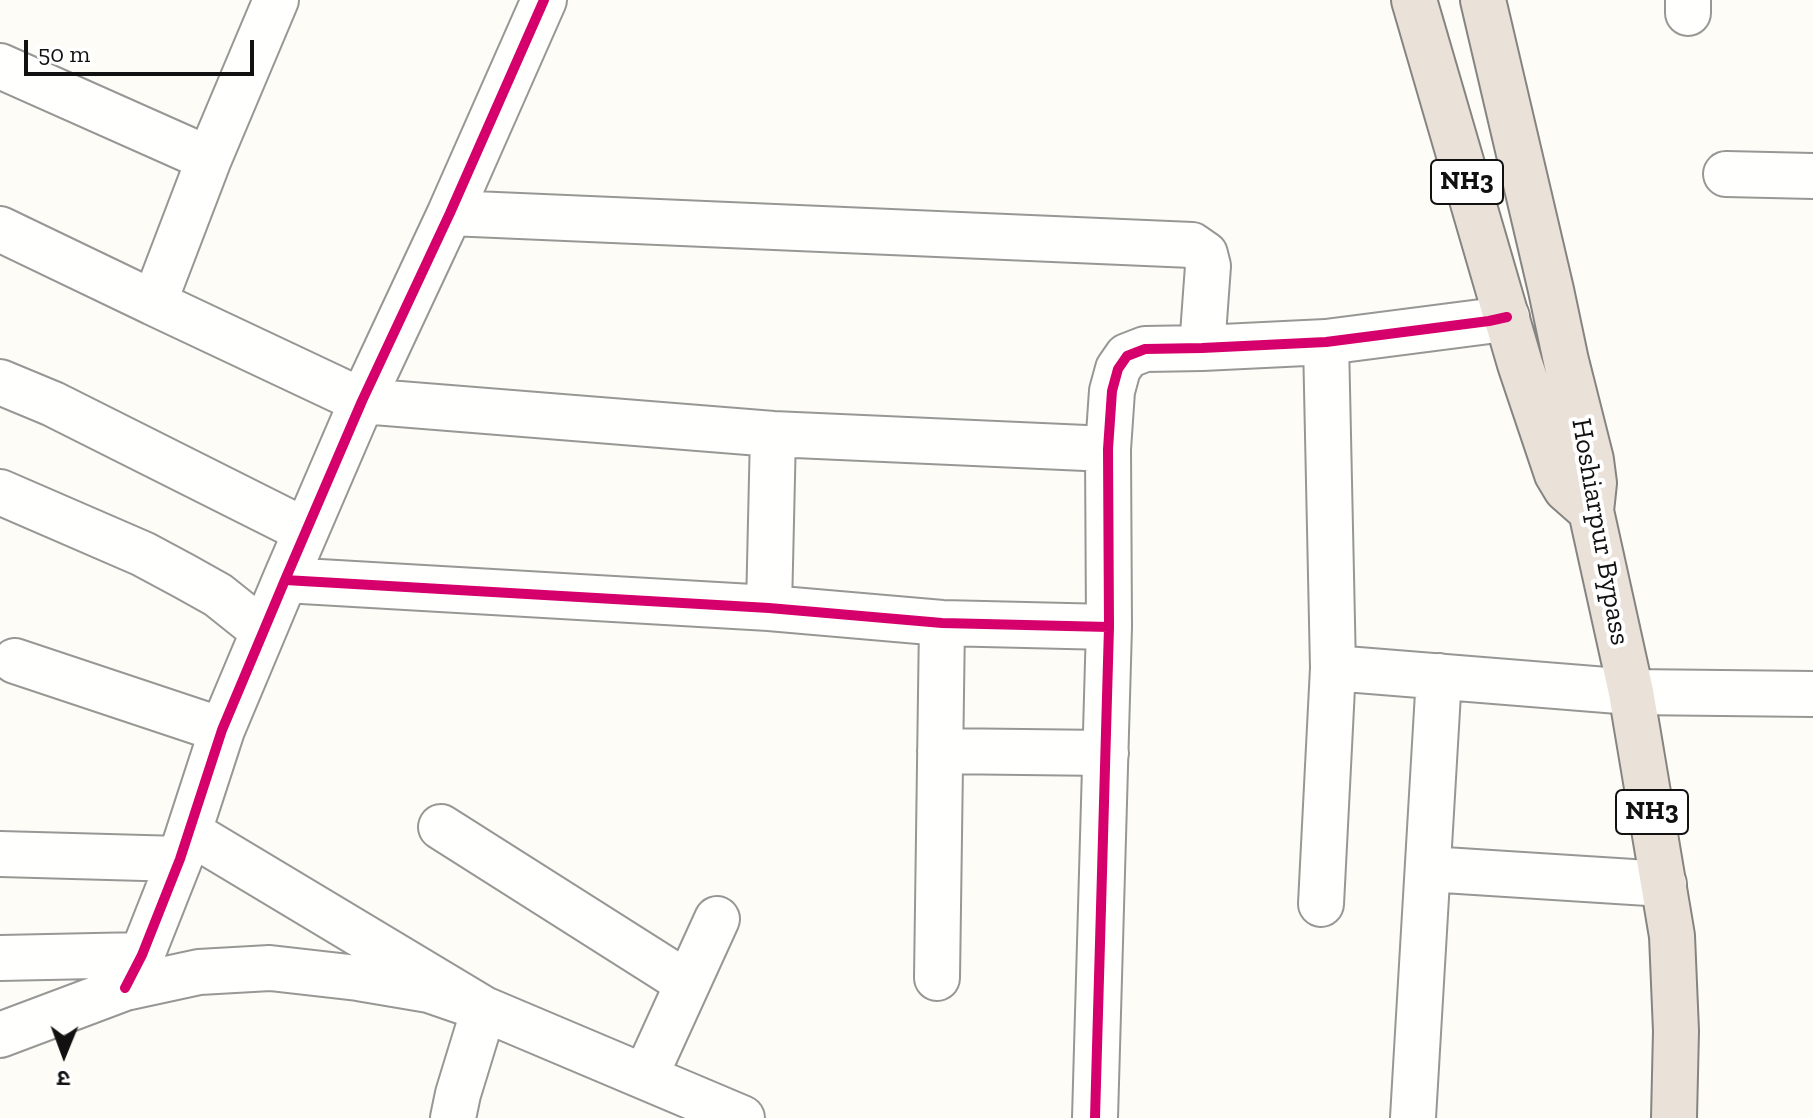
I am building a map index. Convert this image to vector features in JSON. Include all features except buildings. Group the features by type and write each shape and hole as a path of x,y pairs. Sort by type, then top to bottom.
{"highway":[{"name":"NH3","path":"1414,0 1520,364 1557,474 1566,489 1591,511"},
{"name":"Hoshiarpur Bypass","path":"1483,0 1591,460 1594,483 1591,511 1631,692 1664,884 1672,936 1676,1031 1674,1118"}],"street":[{"path":"154,303 209,159 276,0"},
{"path":"0,1035 134,972 184,846 222,730 263,631 362,401 450,213 544,0"},
{"path":"0,66 209,159"},
{"path":"1726,174 1813,176"},
{"path":"450,213 1192,245 1205,254 1208,266 1202,348"},
{"path":"0,229 362,401 773,434 1108,449"},
{"path":"1095,1118 1109,627 1108,449 1112,391 1118,369 1127,356 1145,349 1326,342 1507,317"},
{"path":"1321,904 1333,668 1326,342"},
{"path":"0,382 53,404 306,531"},
{"path":"769,608 773,434"},
{"path":"0,492 143,554 218,595 263,631"},
{"path":"285,580 769,608 942,623 1109,627"},
{"path":"937,978 942,623"},
{"path":"15,661 222,730"},
{"path":"1333,668 1631,692 1813,694"},
{"path":"1413,1118 1439,676"},
{"path":"940,751 1106,753"},
{"path":"441,827 687,983"},
{"path":"0,854 184,846 484,1009"},
{"path":"1428,869 1664,884"},
{"path":"645,1077 717,919"},
{"path":"0,958 134,972 270,968 429,990 484,1009 742,1118"},
{"path":"453,1118 484,1009"}],"cycle path":[{"path":"125,988 142,955 180,859 222,730 285,580 362,401 450,213 544,0"},
{"path":"1095,1118 1109,627 1108,449 1112,391 1118,369 1127,356 1145,349 1326,342 1507,317"},
{"path":"285,580 769,608 942,623 1109,627"}]}
